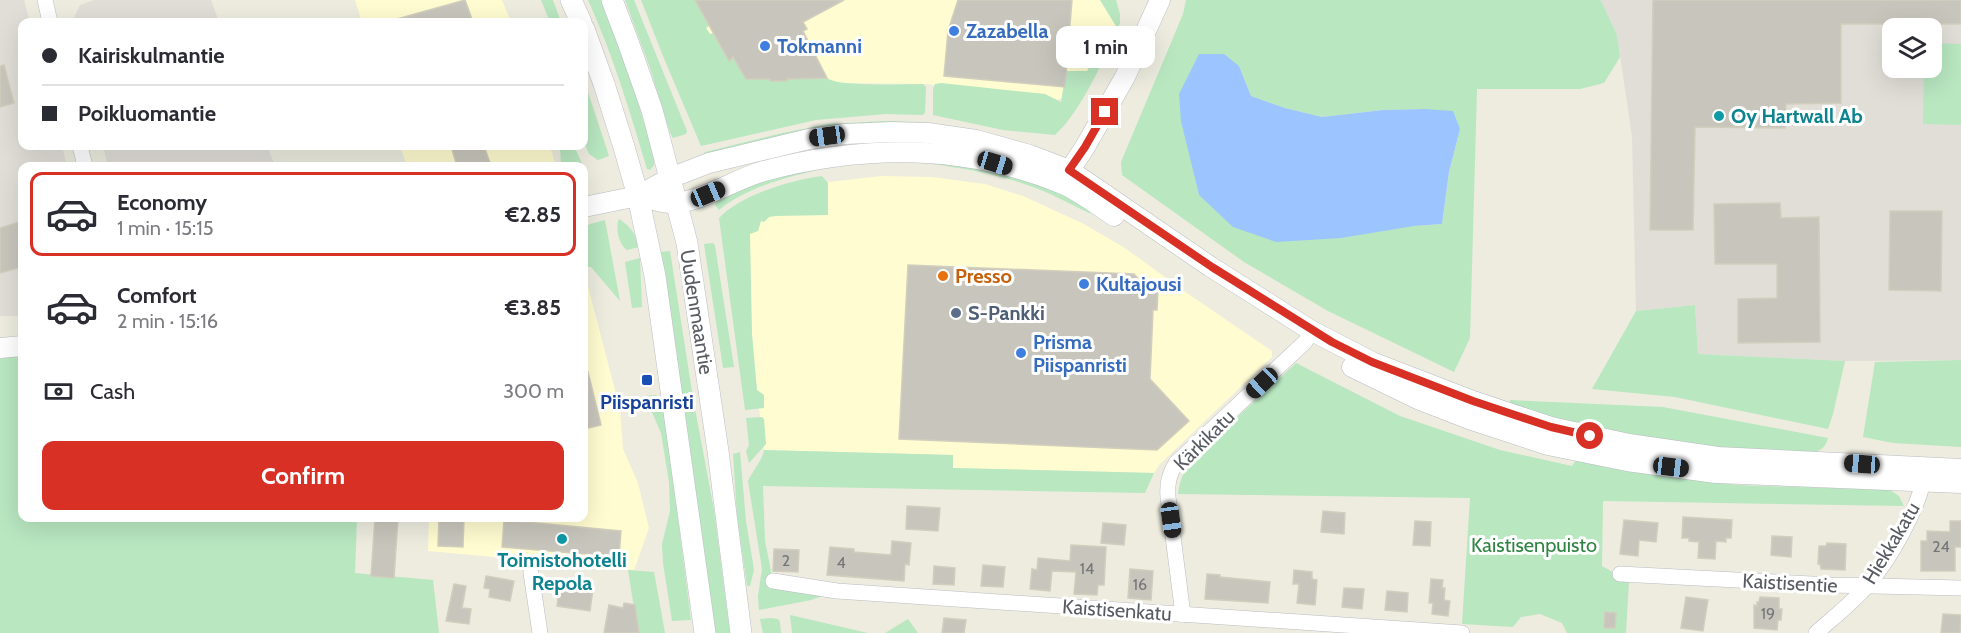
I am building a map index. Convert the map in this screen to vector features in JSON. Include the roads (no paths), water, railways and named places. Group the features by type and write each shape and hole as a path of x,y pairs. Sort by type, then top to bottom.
{"main road":[{"path":"571,0 579,18"},
{"name":"Uudenmaantie","path":"612,0 652,110 690,264 718,452 741,633"},
{"name":"Uudenmaantie","path":"588,40 604,84 638,196 655,276 705,633"}],"street":[{"path":"45,0 49,18"},
{"path":"1065,177 1125,77 1160,0"},
{"path":"588,206 638,196 670,178 709,163 809,139 845,134 891,132 928,133 976,140 1030,155 1212,267 1309,336 1473,401 1551,427 1629,444 1718,457 1924,475 1961,483"},
{"path":"638,196 676,203 708,194 760,172 813,159 891,151 927,152 967,157 1065,177"},
{"name":"Kärkikatu","path":"1183,615 1168,497 1168,480 1171,471 1176,463 1309,336"},
{"path":"0,348 18,346"},
{"path":"1924,475 1961,469"},
{"name":"Hiekkakatu","path":"1816,633 1868,585 1908,522 1920,496 1924,475"},
{"path":"531,573 540,633"},
{"name":"Kaistisentie","path":"1620,574 1831,585 1961,588"},
{"name":"Kaistisenkatu","path":"773,581 837,591 1462,633"}],"water":[{"path":"1199,54 1224,54 1239,66 1251,96 1285,108 1322,117 1383,110 1453,111 1460,129 1449,172 1442,224 1414,226 1341,238 1276,242 1233,227 1199,195 1181,121 1179,94"}],"place":[{"name":"Zazabella","path":"954,31"},
{"name":"Tokmanni","path":"765,46"},
{"name":"Oy Hartwall Ab","path":"1719,116"},
{"name":"Presso","path":"943,276"},
{"name":"Kultajousi","path":"1084,284"},
{"name":"S-Pankki","path":"956,313"},
{"name":"Prisma Piispanristi","path":"1021,353"},
{"name":"Piispanristi","path":"647,380"},
{"name":"Toimistohotelli Repola","path":"562,539"}],"park label":[{"name":"Kaistisenpuisto","path":"1534,545"}]}
